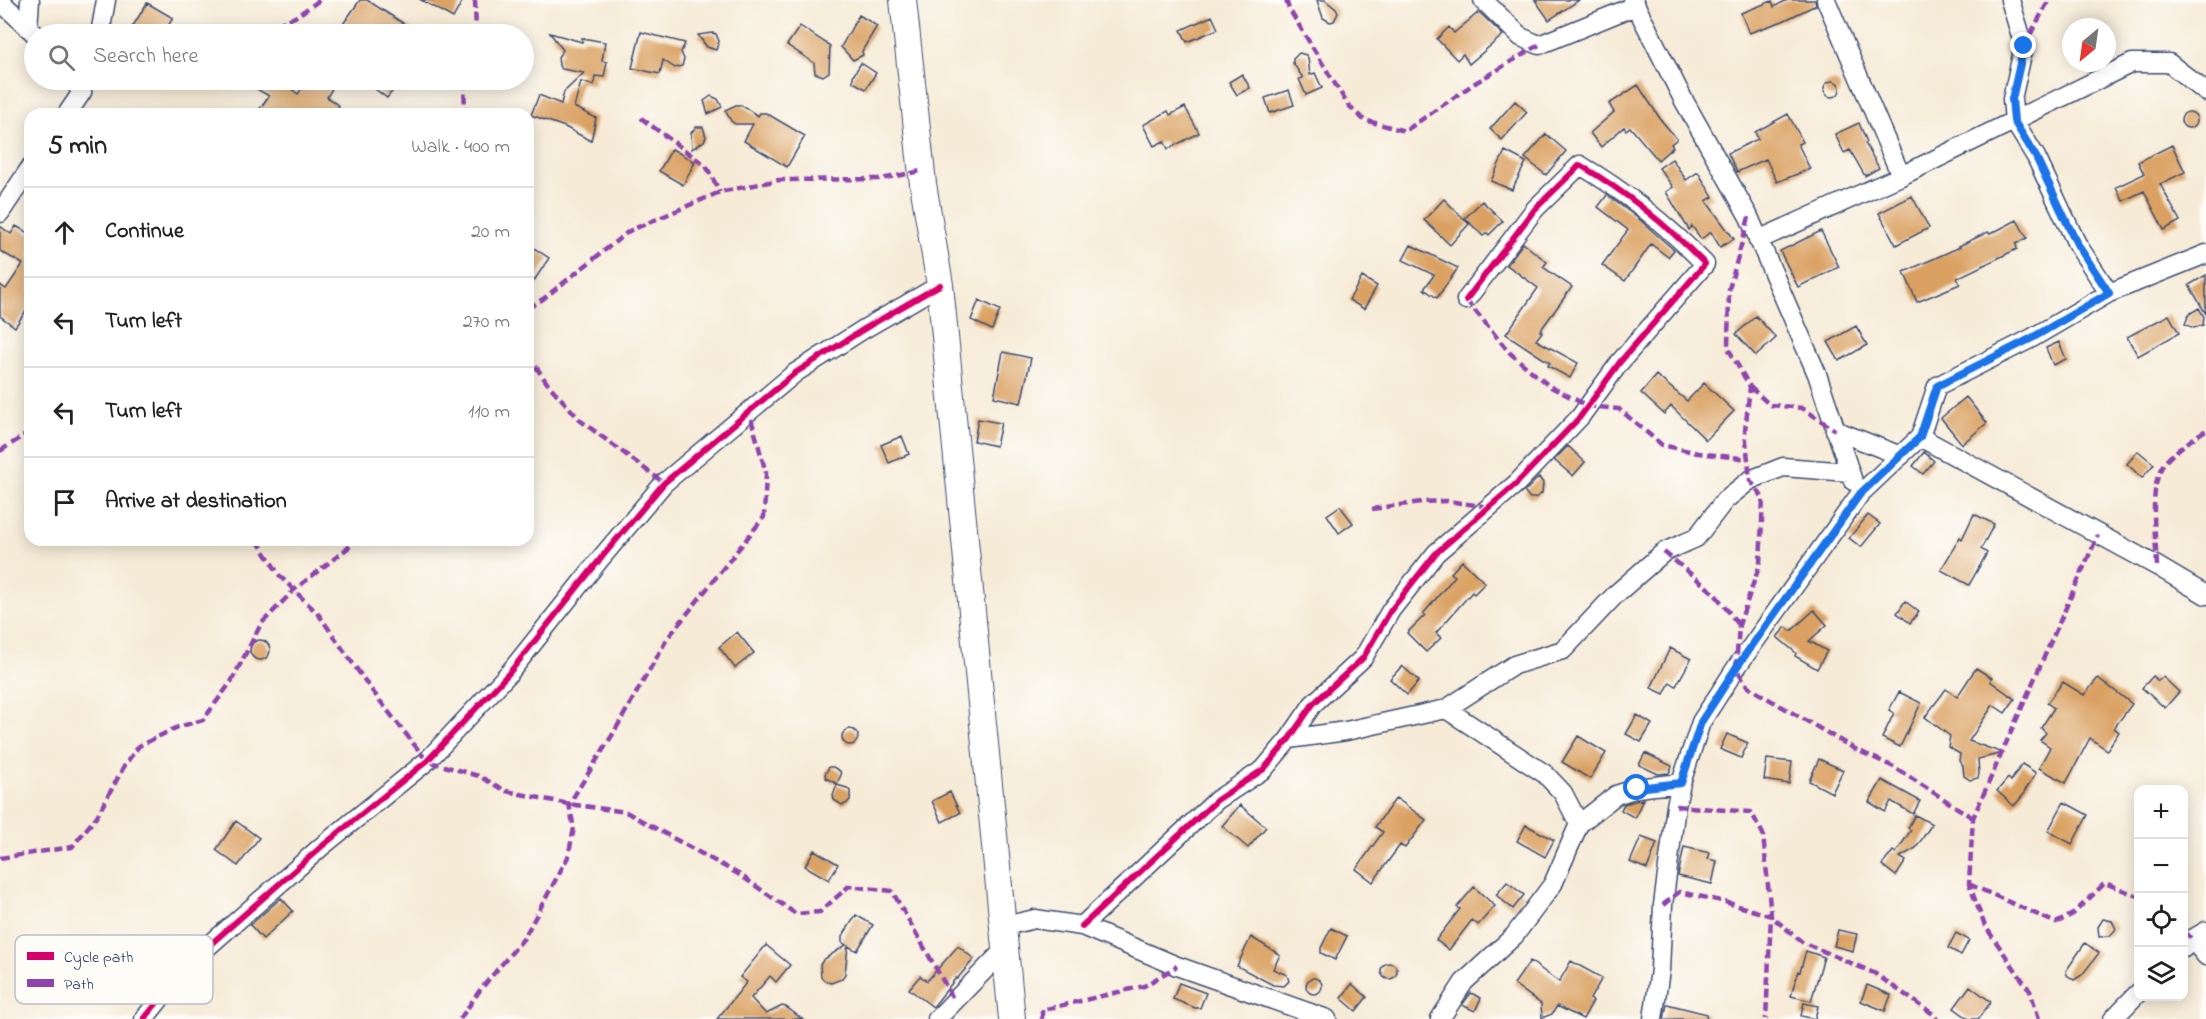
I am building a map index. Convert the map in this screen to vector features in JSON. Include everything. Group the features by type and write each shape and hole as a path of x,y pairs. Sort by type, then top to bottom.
{"main road":[{"path":"903,0 923,184 940,285 1012,1019"}],"street":[{"path":"30,0 32,24"},
{"path":"102,24 106,0"},
{"path":"1483,0 1521,37 1539,45 1634,3 1683,99 1749,217 1817,374 1849,472 1860,494"},
{"path":"1826,0 1901,176"},
{"path":"2010,0 2024,46 2012,99 2014,121 2036,157 2077,244 2109,293"},
{"path":"0,1 25,24"},
{"path":"1758,240 1901,176 2132,63 2169,63 2206,92"},
{"path":"70,108 77,90"},
{"path":"1082,926 1217,800 1264,769 1289,739 1313,704 1363,658 1391,610 1436,554 1517,483 1580,417 1620,362 1705,264 1680,238 1645,210 1610,183 1580,165 1535,208 1466,300"},
{"path":"0,213 24,177"},
{"path":"1653,1019 1660,970 1663,905 1681,783 1701,722 1736,668 1860,494 1920,437 1937,386 2032,338 2109,293 2206,254"},
{"path":"213,942 321,847 427,761 510,672 664,483 795,373 864,329 940,285"},
{"path":"1835,430 1901,456"},
{"path":"1920,437 2206,595"},
{"path":"1289,739 1346,731 1446,709 1514,665 1563,650 1616,594 1664,552 1696,538 1725,500 1750,480 1783,467 1849,472"},
{"path":"1446,709 1545,774 1563,793 1579,824"},
{"path":"1440,1019 1464,982 1514,936 1553,884 1579,824 1616,795 1637,788 1681,783"},
{"path":"938,1019 1003,939 1035,919 1082,926 1177,966 1327,1019"},
{"path":"2194,939 2206,956"},
{"path":"2113,1019 2134,998"},
{"path":"144,1019 156,1004"}],"building":[{"path":"360,0 367,0 404,24 343,24"},
{"path":"421,0 463,0 453,18"},
{"path":"1317,0 1325,0 1336,9 1338,13 1334,21 1330,22 1323,18"},
{"path":"1535,0 1579,0 1549,20"},
{"path":"1787,0 1815,0 1816,5 1783,21 1749,33 1741,13 1772,1 1774,7"},
{"path":"147,3 173,18 169,24 134,24"},
{"path":"1479,12 1503,35 1469,64 1463,54 1457,60 1437,39 1449,27 1454,33"},
{"path":"859,15 877,26 862,51 863,55 853,60 841,47"},
{"path":"1212,16 1218,29 1187,42 1181,30"},
{"path":"800,26 830,46 829,72 823,76 815,73 814,63 787,45"},
{"path":"641,32 685,43 681,52 684,59 682,66 675,68 663,60 660,74 632,68"},
{"path":"550,33 582,42 582,38 605,42 602,61 607,62 604,77 595,76 594,85 581,82 574,107 596,118 591,141 565,127 534,116 534,108 539,95 561,104 564,92 584,73 562,69 559,66 558,57 563,50"},
{"path":"716,34 719,41 716,50 707,47 698,35"},
{"path":"1299,53 1308,58 1310,75 1315,73 1322,88 1306,95 1299,79 1303,78 1293,63 1293,59"},
{"path":"861,63 876,73 866,89 853,82 853,76"},
{"path":"1242,74 1250,88 1237,95 1229,82"},
{"path":"1829,81 1835,81 1840,89 1838,95 1829,97 1824,92 1824,86"},
{"path":"1638,85 1661,120 1677,139 1671,144 1673,147 1658,160 1630,127 1626,130 1624,127 1601,147 1590,133 1614,112 1609,104"},
{"path":"258,90 293,90 298,94 301,90 331,90 327,97 339,106 338,108 260,108 269,96"},
{"path":"376,90 393,90 387,98"},
{"path":"1289,90 1294,105 1270,113 1265,98"},
{"path":"711,96 718,99 722,107 708,114 704,101"},
{"path":"1515,101 1527,112 1502,140 1490,129"},
{"path":"741,105 758,116 760,113 766,113 805,136 787,167 744,141 753,124 735,124 731,121 725,110"},
{"path":"1185,107 1199,133 1168,149 1164,141 1154,146 1143,125 1168,111 1170,115"},
{"path":"2189,112 2195,114 2197,120 2195,126 2189,128 2183,126 2181,120 2183,114"},
{"path":"1788,114 1803,142 1798,144 1810,169 1777,182 1766,159 1737,172 1728,153 1758,139 1755,132"},
{"path":"1859,123 1867,142 1865,143 1879,168 1865,176 1850,150 1844,153 1835,134"},
{"path":"696,127 703,127 706,137 692,149 691,133"},
{"path":"1546,134 1566,151 1546,175 1525,158"},
{"path":"2172,145 2185,172 2160,184 2180,221 2164,230 2144,191 2123,201 2116,187 2144,174 2138,162"},
{"path":"672,149 695,162 683,185 659,171"},
{"path":"1505,151 1526,162 1512,190 1491,181"},
{"path":"1672,159 1686,180 1698,172 1713,197 1706,201 1734,239 1720,247 1711,232 1701,239 1692,226 1689,230 1666,192 1673,187 1659,168"},
{"path":"1607,195 1674,250 1668,257 1651,244 1625,281 1602,265 1628,230 1598,207"},
{"path":"1912,196 1929,228 1896,245 1879,213"},
{"path":"1444,199 1469,224 1450,245 1424,220"},
{"path":"1482,201 1503,221 1489,235 1487,233 1483,236 1465,218"},
{"path":"2017,220 2027,238 2016,244 2017,249 1957,278 1960,284 1917,302 1904,272"},
{"path":"0,226 11,234 16,226 24,231 24,314 15,327 0,316 0,285 6,289 23,264 0,251"},
{"path":"1821,231 1839,267 1798,287 1780,251"},
{"path":"1523,243 1547,262 1543,267 1572,287 1536,340 1578,363 1570,378 1548,366 1550,363 1506,334 1538,288 1507,265"},
{"path":"1411,245 1458,268 1437,298 1424,289 1434,275 1403,260"},
{"path":"534,248 549,258 534,281"},
{"path":"2206,275 2206,314 2189,285"},
{"path":"1362,277 1377,286 1364,309 1349,300"},
{"path":"979,300 1000,310 992,330 971,320"},
{"path":"2199,308 2204,317 2203,325 2194,328 2185,324 2189,314"},
{"path":"2169,315 2179,333 2138,356 2127,337"},
{"path":"1756,316 1776,338 1756,356 1736,334"},
{"path":"1856,326 1867,345 1839,361 1828,342"},
{"path":"2059,342 2066,359 2053,365 2046,348"},
{"path":"1003,352 1031,358 1021,403 994,397"},
{"path":"1656,375 1687,401 1704,383 1734,411 1706,440 1671,406 1664,414 1641,393"},
{"path":"1966,397 1987,423 1962,444 1941,418"},
{"path":"978,419 1001,423 996,446 974,441"},
{"path":"902,436 909,454 889,463 881,445"},
{"path":"1568,446 1585,462 1573,476 1554,460"},
{"path":"2138,451 2154,464 2142,478 2127,464"},
{"path":"1924,452 1934,461 1923,474 1913,466"},
{"path":"1539,477 1543,483 1542,493 1535,498 1530,498 1524,492"},
{"path":"1340,506 1353,523 1339,533 1327,515"},
{"path":"1974,514 1994,524 1981,549 1987,553 1969,585 1941,570 1960,537 1962,539"},
{"path":"1868,515 1880,524 1861,547 1849,538"},
{"path":"1462,561 1485,583 1474,594 1472,592 1436,633 1441,638 1426,652 1407,633 1425,615 1423,614 1455,576 1451,573"},
{"path":"1905,601 1919,612 1910,623 1897,613"},
{"path":"1814,610 1827,625 1809,641 1827,651 1817,669 1795,656 1796,653 1777,637 1786,627 1791,631"},
{"path":"737,632 754,653 735,668 719,647"},
{"path":"260,640 267,643 270,650 267,657 260,660 253,657 250,650 253,643"},
{"path":"1670,648 1691,659 1676,686 1670,682 1664,694 1651,688"},
{"path":"1402,666 1419,681 1407,695 1390,679"},
{"path":"1976,668 1992,678 1990,681 2015,699 2005,713 1993,705 1969,741 2003,753 1978,759 1978,778 1970,780 1964,776 1963,766 1959,761 1960,754 1948,747 1950,736 1925,717 1946,689 1957,697"},
{"path":"2153,676 2158,681 2163,677 2179,692 2165,708 2142,688"},
{"path":"2098,678 2132,704 2114,728 2119,732 2107,750 2090,738 2066,783 2039,768 2050,747 2040,740 2046,733 2041,728 2054,708 2047,703 2063,682 2084,695"},
{"path":"1899,692 1921,703 1900,747 1882,738 1894,713 1889,710"},
{"path":"1637,715 1652,724 1641,742 1626,734"},
{"path":"850,729 856,731 858,737 856,743 850,745 844,743 842,737 844,731"},
{"path":"1727,734 1748,743 1741,758 1720,749"},
{"path":"1578,736 1606,753 1590,779 1562,762"},
{"path":"1645,753 1672,766 1669,773 1658,774 1639,765"},
{"path":"1767,759 1792,762 1789,784 1764,780"},
{"path":"1819,759 1843,770 1832,793 1809,781"},
{"path":"2022,764 2036,773 2025,793 2014,806 1997,791 2008,778 2011,781"},
{"path":"829,767 840,771 841,775 837,784 826,778 825,774"},
{"path":"1882,780 1920,801 1913,814 1891,801 1885,812 1869,802"},
{"path":"837,785 850,791 850,800 846,804 842,805 834,800 833,795"},
{"path":"950,792 960,813 942,822 932,801"},
{"path":"1396,798 1426,820 1405,848 1400,845 1373,882 1356,869 1383,832 1375,827"},
{"path":"1643,799 1635,818 1621,810 1624,804"},
{"path":"2064,802 2088,815 2072,844 2048,831"},
{"path":"1240,805 1266,827 1248,848 1222,826"},
{"path":"1915,815 1932,824 1916,848 1900,857 1906,861 1896,876 1882,865 1893,851 1896,853 1911,830 1908,828"},
{"path":"236,821 259,838 238,866 216,850"},
{"path":"1526,825 1554,840 1545,857 1517,841"},
{"path":"1641,837 1657,843 1647,869 1630,862"},
{"path":"1684,847 1710,853 1708,859 1717,861 1712,884 1678,876"},
{"path":"814,850 838,864 829,880 805,866"},
{"path":"1507,882 1524,895 1513,909 1496,895"},
{"path":"1474,887 1495,906 1478,925 1472,920 1449,950 1436,940 1460,909 1457,907"},
{"path":"281,898 293,911 263,939 250,925"},
{"path":"856,915 873,925 857,951 848,946 845,974 842,979 831,983 825,981 821,977 820,965 823,960 846,945 842,942 842,937"},
{"path":"2103,919 2112,921 2116,929 2110,936 2099,937 2098,927"},
{"path":"1331,928 1347,936 1335,960 1321,953 1321,948"},
{"path":"1838,930 1857,934 1853,951 1834,946"},
{"path":"1956,933 1969,940 1961,955 1948,948"},
{"path":"1251,937 1280,955 1273,969 1287,975 1289,981 1284,986 1273,985 1237,966"},
{"path":"2085,943 2099,953 2082,975 2074,980 2067,975 2066,971"},
{"path":"766,945 790,965 776,982 770,976 751,998 766,1014 782,1006 802,1019 717,1019 747,982 740,977"},
{"path":"958,946 974,959 933,1007 909,989 920,976 927,981"},
{"path":"1806,951 1824,957 1811,1001 1791,996"},
{"path":"1530,961 1559,982 1571,961 1602,978 1590,999 1593,1001 1583,1019 1557,1006 1552,1014 1542,1018 1541,1004 1514,984"},
{"path":"1389,963 1397,971 1389,979 1381,971"},
{"path":"1311,978 1317,978 1322,986 1320,992 1311,994 1306,989 1306,983"},
{"path":"1179,983 1206,993 1200,1008 1173,999"},
{"path":"1352,984 1367,997 1356,1011 1341,998"},
{"path":"1867,985 1891,995 1885,1011 1861,1001"},
{"path":"1970,986 1991,1002 1978,1019 1969,1019 1954,1008"},
{"path":"1471,993 1481,998 1475,1011 1462,1005"},
{"path":"1804,1003 1818,1006 1815,1019 1801,1016"},
{"path":"1667,1004 1707,1014 1706,1019 1664,1019"}],"marked path":[{"path":"277,24 295,17 320,0"},
{"path":"475,0 476,24"},
{"path":"1286,0 1289,9 1348,105 1364,120 1405,131 1475,83 1539,45"},
{"path":"2024,46 2049,0"},
{"path":"464,90 465,108"},
{"path":"641,118 706,166 720,192"},
{"path":"534,304 629,231 720,192 779,180 881,179 921,171"},
{"path":"1749,217 1729,289 1728,348 1750,387 1745,431 1750,480 1763,498 1760,564 1739,625 1736,668 1748,687 1855,749 1894,767 1973,818"},
{"path":"1466,300 1510,353 1549,386 1588,406 1619,409 1662,445 1698,453 1748,459"},
{"path":"534,364 547,383 581,421 664,483"},
{"path":"1750,387 1770,405 1802,408 1835,430"},
{"path":"460,1019 480,990 524,938 568,857 574,828 569,804 613,734 667,639 764,517 766,473 749,411"},
{"path":"2157,566 2154,500 2158,475 2171,456 2206,430"},
{"path":"0,451 24,436"},
{"path":"1372,509 1447,501 1490,507"},
{"path":"2039,1019 2030,991 1985,926 1969,884 1973,818 2098,535"},
{"path":"261,546 280,576 319,615 370,688 427,761 479,776 506,791 569,804 626,812 740,875 796,914 820,912 849,886 892,891 954,1000"},
{"path":"0,858 72,847 97,816 126,763 139,746 178,727 203,720 231,682 261,624 294,590 350,546"},
{"path":"1664,552 1714,593 1739,625"},
{"path":"1676,806 1751,812 1763,834 1771,916 1766,1019"},
{"path":"1969,884 2056,923 2073,914 2105,883 2134,894"},
{"path":"1663,905 1679,892 1722,901 1771,916 1802,942 1874,973 1937,1019"},
{"path":"2188,936 2192,939"},
{"path":"1042,1019 1042,1010 1144,986 1177,966"}],"cycle path":[{"path":"1082,926 1217,800 1264,769 1289,739 1313,704 1363,658 1391,610 1436,553 1517,483 1580,417 1620,362 1705,264 1646,210 1580,165 1535,209 1466,300"},
{"path":"213,942 321,847 427,761 510,672 664,483 795,373 864,329 940,285"},
{"path":"144,1019 156,1004"}],"route":[{"path":"1637,788 1681,783 1701,722 1802,573 1860,494 1920,437 1937,386 2032,338 2109,293 2077,244 2036,157 2014,121 2012,99 2024,46"}]}
